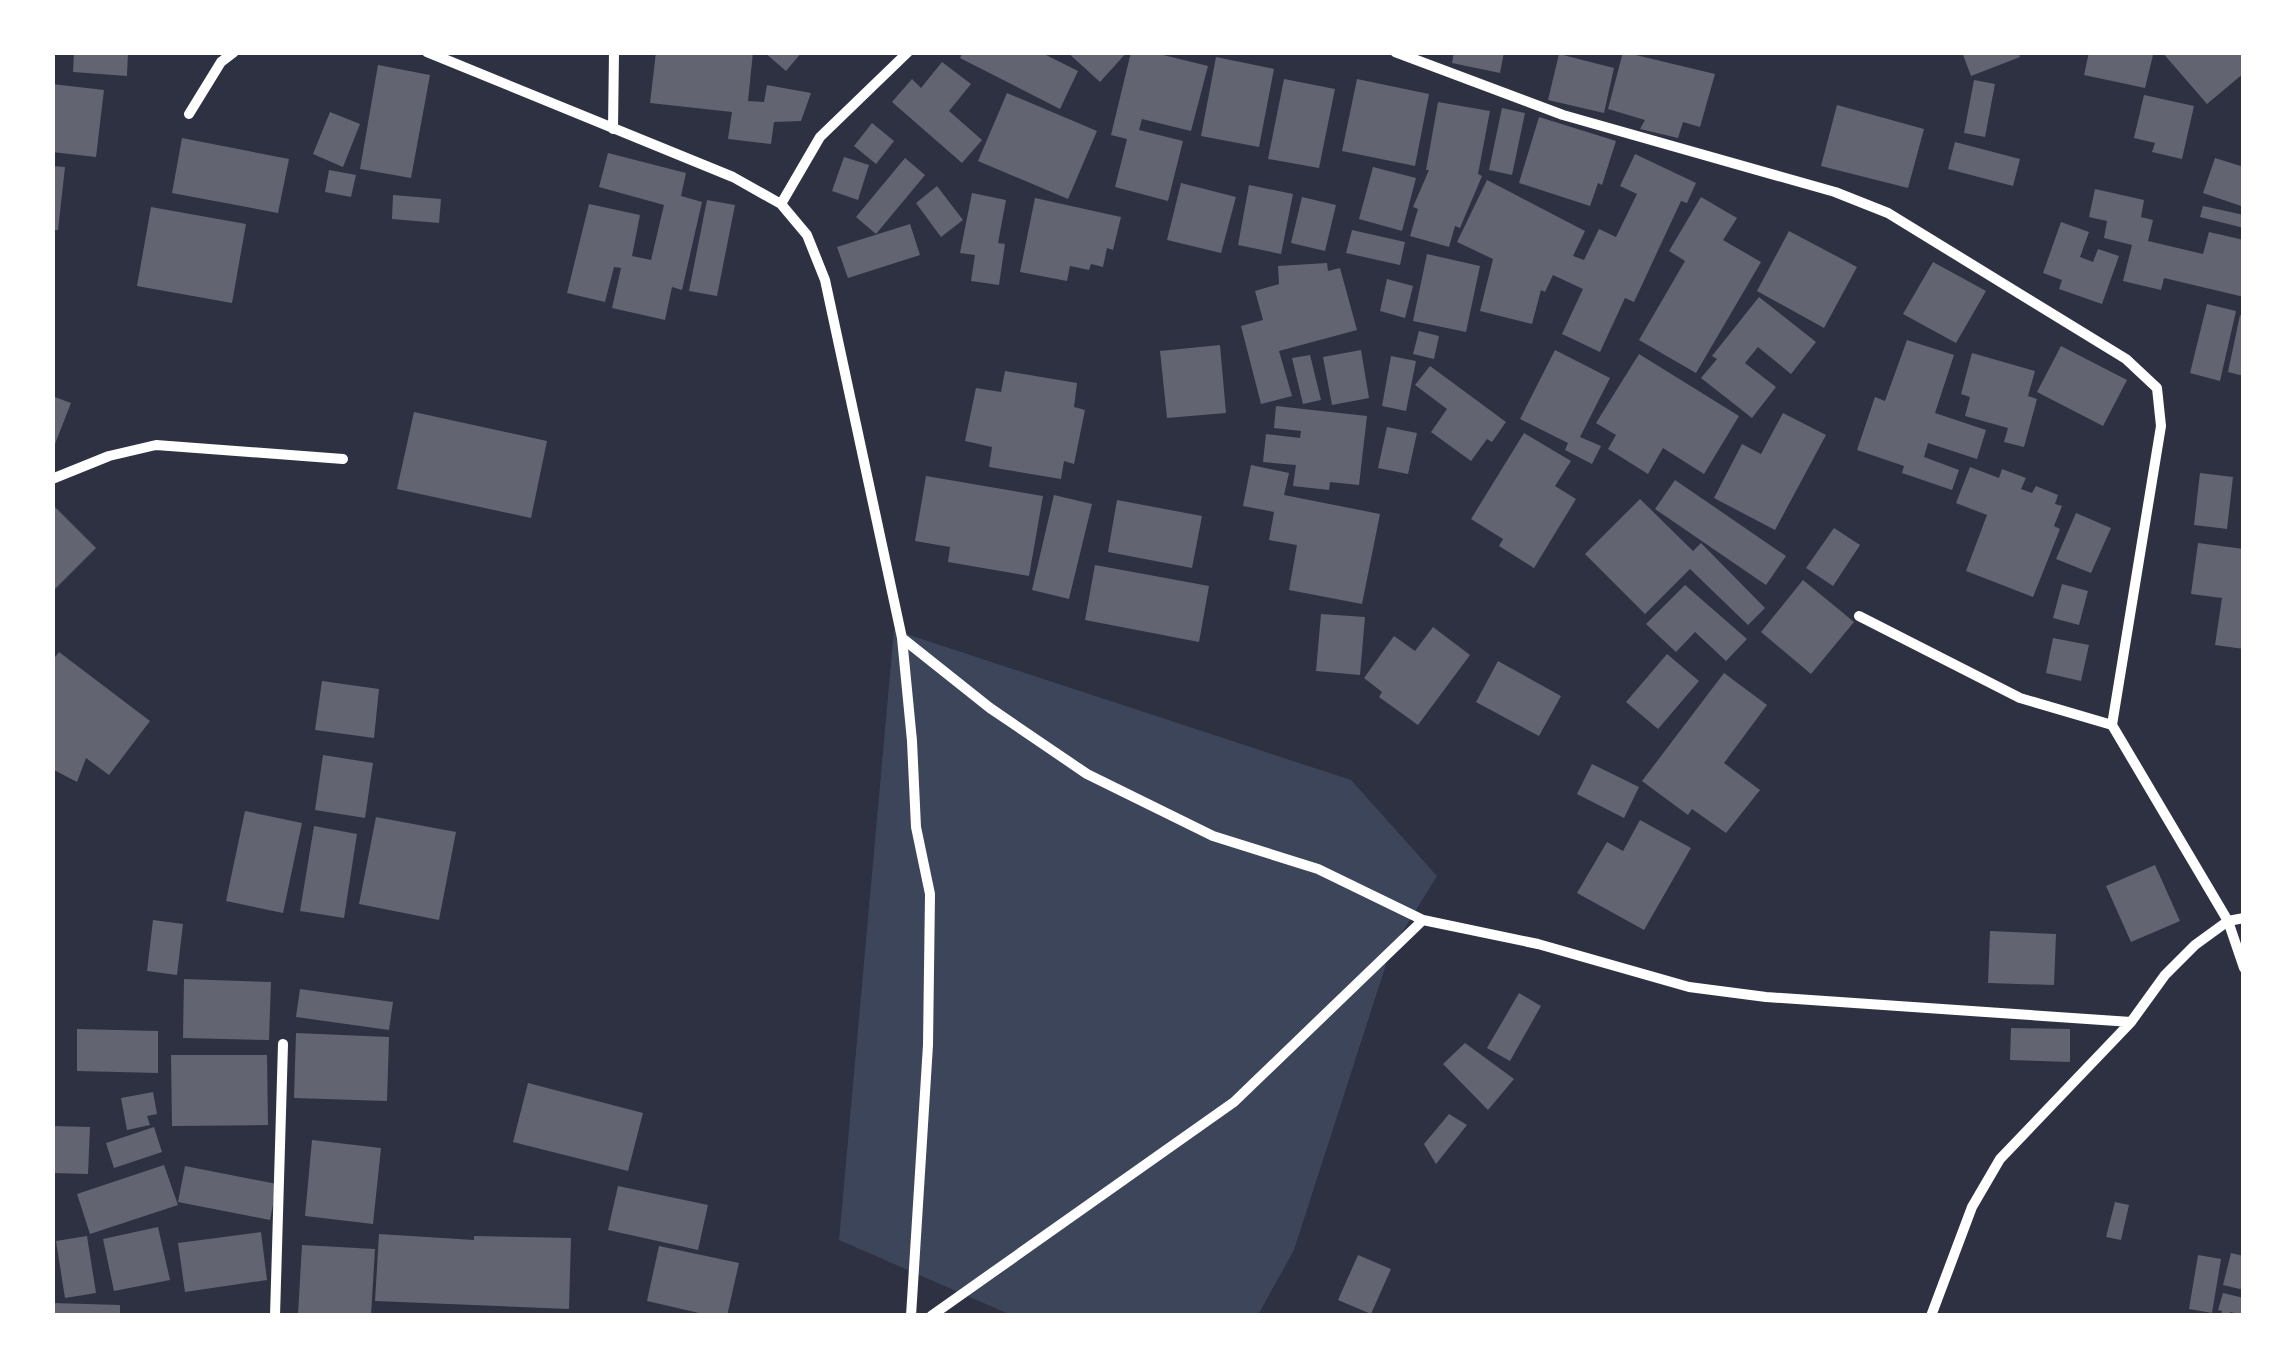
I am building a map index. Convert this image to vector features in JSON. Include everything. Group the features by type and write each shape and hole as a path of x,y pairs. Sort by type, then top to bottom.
{"street":[{"path":"189,114 221,62 234,52"},
{"path":"427,52 733,177 781,204 807,235 825,280 902,638 916,827 930,894 928,1045 911,1316"},
{"path":"613,129 614,52"},
{"path":"781,204 820,137 908,52"},
{"path":"1395,52 1563,115 1834,192 1888,213 2126,359 2157,388 2161,426 2112,724 2228,921 2244,968"},
{"path":"52,478 108,456 156,445 343,458"},
{"path":"1859,616 2020,698 2112,724"},
{"path":"902,638 990,708 1087,774 1213,836 1318,869 1423,920 1538,944 1689,987 1766,997 2131,1022"},
{"path":"1931,1316 1972,1207 2000,1159 2131,1022 2164,975 2228,921 2244,918"},
{"path":"932,1316 1234,1102 1423,920"},
{"path":"275,1316 283,1044"}],"shaded area":[{"path":"894,630 1351,780 1437,876 1390,952 1294,1250 1258,1315 1011,1315 839,1240"}],"building":[{"path":"74,52 128,52 127,76 73,72"},
{"path":"656,52 753,52 748,101 764,102 767,85 811,93 801,121 774,122 771,144 728,139 732,112 650,103"},
{"path":"764,52 802,52 786,71"},
{"path":"963,52 1040,52 1078,71 1060,109 960,58"},
{"path":"1067,52 1127,52 1100,82"},
{"path":"1131,52 1155,53 1208,66 1191,131 1142,119 1139,130 1183,141 1168,201 1115,187 1127,139 1111,135"},
{"path":"1454,52 1504,52 1500,73 1452,63"},
{"path":"1623,52 1715,74 1700,127 1683,122 1678,138 1640,129 1645,120 1608,109"},
{"path":"1962,52 2018,52 2020,57 1971,76"},
{"path":"2089,52 2153,55 2145,88 2084,75"},
{"path":"2162,52 2244,52 2244,73 2207,104"},
{"path":"1559,54 1614,68 1604,113 1548,100"},
{"path":"1216,57 1274,69 1259,147 1201,136"},
{"path":"942,62 971,84 949,111 982,140 962,163 892,102 912,79 921,88"},
{"path":"378,65 430,75 411,178 360,169"},
{"path":"1284,79 1335,89 1319,168 1268,159"},
{"path":"1357,79 1429,94 1415,166 1342,151"},
{"path":"1974,80 1995,84 1985,137 1964,133"},
{"path":"52,84 104,90 96,157 52,152"},
{"path":"1007,93 1097,131 1068,199 978,161"},
{"path":"2144,95 2194,106 2182,159 2152,152 2155,143 2134,138"},
{"path":"1438,102 1490,111 1478,174 1482,176 1460,228 1455,226 1449,247 1410,236 1418,209 1413,207 1429,170"},
{"path":"1837,105 1924,129 1908,188 1821,166"},
{"path":"1502,108 1525,113 1512,175 1489,170"},
{"path":"330,112 360,124 343,167 313,154"},
{"path":"1539,117 1616,141 1602,185 1598,183 1590,206 1519,183"},
{"path":"872,123 894,141 876,164 854,146"},
{"path":"182,138 289,159 278,213 172,193"},
{"path":"1955,142 2020,159 2013,186 1948,169"},
{"path":"608,153 686,173 681,196 702,202 682,290 672,287 665,320 612,308 621,268 614,267 605,302 567,293 589,204 640,215 632,256 651,260 664,205 599,187"},
{"path":"1635,154 1696,183 1687,203 1681,201 1634,302 1625,298 1600,352 1562,334 1583,289 1553,275 1545,292 1541,290 1532,324 1480,311 1493,259 1457,242 1487,180 1585,231 1573,256 1584,260 1599,229 1616,237 1637,194 1620,186"},
{"path":"844,157 869,165 858,200 832,191"},
{"path":"905,158 925,175 876,234 856,217"},
{"path":"2215,158 2244,167 2244,207 2203,193"},
{"path":"52,166 65,167 58,230 52,230"},
{"path":"1373,167 1416,178 1402,231 1359,219"},
{"path":"329,170 356,175 351,197 325,192"},
{"path":"1181,183 1236,197 1221,253 1167,240"},
{"path":"1249,185 1293,194 1281,254 1238,245"},
{"path":"937,186 963,220 941,237 916,203"},
{"path":"2095,189 2144,200 2141,217 2153,220 2148,241 2203,254 2209,232 2244,240 2244,297 2164,278 2161,290 2123,281 2132,245 2104,238 2107,221 2089,217"},
{"path":"972,193 1006,200 998,243 1005,244 999,285 971,281 975,255 960,253"},
{"path":"393,195 441,199 439,223 392,219"},
{"path":"1302,197 1336,205 1325,251 1291,243"},
{"path":"1701,197 1737,218 1723,240 1761,262 1696,373 1639,340 1685,261 1669,251"},
{"path":"1035,198 1121,217 1113,250 1107,248 1103,267 1091,264 1089,270 1070,266 1067,281 1020,272"},
{"path":"707,200 735,205 717,296 689,291"},
{"path":"2203,206 2244,215 2244,228 2200,217"},
{"path":"151,207 246,224 232,303 137,286"},
{"path":"2061,222 2089,232 2080,257 2093,262 2098,249 2119,256 2102,304 2059,289 2062,280 2043,273"},
{"path":"910,224 920,255 848,278 837,247"},
{"path":"1352,230 1405,242 1400,265 1346,253"},
{"path":"1789,231 1857,267 1824,328 1757,291"},
{"path":"1427,254 1480,266 1466,332 1413,321"},
{"path":"1933,262 1986,291 1956,343 1903,314"},
{"path":"1327,263 1328,271 1340,268 1357,330 1279,351 1292,396 1261,404 1241,326 1263,320 1255,291 1279,284 1278,266"},
{"path":"1387,279 1413,286 1405,318 1380,311"},
{"path":"1759,297 1816,342 1791,374 1758,347 1745,363 1776,387 1752,418 1701,378 1717,359 1712,356"},
{"path":"2207,304 2236,311 2220,381 2190,373"},
{"path":"2240,315 2244,316 2244,376 2228,372"},
{"path":"1419,331 1439,336 1434,359 1413,354"},
{"path":"1907,340 1954,355 1935,413 1986,430 1977,459 1928,443 1924,457 1959,470 1952,490 1902,473 1904,466 1857,450 1875,397 1885,401"},
{"path":"1220,345 1226,413 1167,418 1160,351"},
{"path":"2061,346 2127,380 2103,426 2037,392"},
{"path":"1361,350 1369,398 1332,405 1323,357"},
{"path":"1555,350 1610,378 1580,437 1601,446 1592,464 1565,450 1568,443 1520,419"},
{"path":"1972,353 2035,371 2028,396 2037,399 2024,447 2004,442 2008,428 1965,416 1970,397 1961,394"},
{"path":"1639,354 1739,416 1704,474 1663,448 1648,474 1608,449 1616,435 1596,423"},
{"path":"1310,355 1321,400 1303,404 1292,358"},
{"path":"1391,356 1416,361 1406,411 1382,406"},
{"path":"1430,366 1506,422 1471,461 1431,432 1447,409 1415,385"},
{"path":"1005,371 1077,383 1074,407 1085,410 1074,464 1064,461 1061,479 989,467 992,447 965,441 976,388 1001,392"},
{"path":"52,396 71,403 53,449 52,449"},
{"path":"1276,406 1367,416 1359,485 1330,482 1329,490 1293,486 1296,465 1263,462 1266,434 1300,438 1301,431 1274,428"},
{"path":"414,412 547,441 531,518 397,489"},
{"path":"1783,413 1826,435 1775,530 1714,498 1742,444 1761,454"},
{"path":"1387,427 1417,433 1408,474 1378,468"},
{"path":"1524,433 1571,461 1555,486 1576,499 1534,568 1499,546 1503,539 1471,519"},
{"path":"1251,465 1289,473 1284,495 1380,514 1362,604 1289,590 1297,545 1269,540 1274,512 1243,506"},
{"path":"1970,467 1999,478 2002,469 2026,478 2021,489 2032,493 2036,486 2058,495 2055,504 2062,506 2054,526 2060,529 2033,597 1966,571 1987,515 1956,503"},
{"path":"2200,473 2233,477 2227,529 2194,525"},
{"path":"926,476 1043,496 1029,576 948,562 950,547 915,541"},
{"path":"1675,480 1786,556 1766,585 1655,509"},
{"path":"1054,495 1092,504 1069,599 1032,590"},
{"path":"1640,499 1693,551 1701,543 1765,608 1748,625 1690,569 1645,614 1585,554"},
{"path":"1117,500 1202,516 1192,568 1108,552"},
{"path":"52,504 96,548 52,592"},
{"path":"2076,513 2111,528 2091,573 2056,559"},
{"path":"1834,528 1860,545 1833,586 1806,568"},
{"path":"2198,543 2244,549 2244,649 2215,645 2222,598 2191,594"},
{"path":"1095,565 1209,586 1199,642 1085,620"},
{"path":"1803,580 1854,622 1811,674 1761,632"},
{"path":"2062,584 2088,591 2079,625 2053,618"},
{"path":"1685,585 1747,639 1726,661 1695,632 1676,652 1646,624"},
{"path":"1321,614 1365,617 1360,675 1316,671"},
{"path":"1433,627 1470,655 1418,725 1379,697 1382,692 1364,678 1394,636 1415,651"},
{"path":"2053,638 2089,645 2081,681 2046,673"},
{"path":"59,652 150,721 109,775 86,758 77,782 52,769 52,661"},
{"path":"1667,654 1699,681 1658,729 1626,702"},
{"path":"1498,661 1561,696 1539,736 1476,702"},
{"path":"1724,673 1767,705 1724,763 1760,790 1726,833 1692,809 1688,815 1642,781"},
{"path":"322,681 379,689 374,738 315,730"},
{"path":"323,755 373,763 365,818 315,810"},
{"path":"1592,764 1639,787 1624,818 1577,794"},
{"path":"245,811 302,823 283,913 226,901"},
{"path":"376,817 456,832 439,920 359,904"},
{"path":"1640,820 1691,848 1644,930 1577,893 1607,842 1623,851"},
{"path":"314,826 357,834 344,918 300,911"},
{"path":"2155,865 2180,921 2131,942 2106,886"},
{"path":"153,920 183,924 177,975 147,971"},
{"path":"1990,931 2056,934 2054,985 1988,983"},
{"path":"184,979 271,982 269,1040 183,1038"},
{"path":"300,989 393,1002 389,1030 296,1017"},
{"path":"1519,993 1541,1006 1510,1061 1487,1048"},
{"path":"2011,1028 2070,1029 2070,1062 2010,1060"},
{"path":"77,1029 158,1031 158,1073 77,1071"},
{"path":"296,1033 389,1037 387,1101 294,1098"},
{"path":"1465,1043 1514,1079 1488,1110 1443,1064"},
{"path":"171,1055 267,1055 268,1125 172,1126"},
{"path":"528,1083 643,1113 628,1171 513,1142"},
{"path":"153,1092 157,1114 147,1116 150,1125 127,1130 121,1098"},
{"path":"1449,1114 1467,1125 1436,1164 1424,1144"},
{"path":"52,1126 90,1127 88,1174 52,1173"},
{"path":"154,1127 162,1152 114,1168 106,1143"},
{"path":"312,1140 381,1148 373,1224 305,1216"},
{"path":"164,1165 178,1205 90,1234 77,1194"},
{"path":"185,1166 277,1184 270,1220 178,1202"},
{"path":"618,1186 708,1205 698,1250 608,1230"},
{"path":"2115,1202 2129,1205 2121,1240 2106,1237"},
{"path":"158,1227 170,1280 114,1291 103,1239"},
{"path":"261,1232 267,1280 185,1292 178,1243"},
{"path":"379,1234 474,1240 474,1236 571,1238 569,1309 375,1301"},
{"path":"87,1236 96,1293 65,1298 56,1241"},
{"path":"302,1245 375,1249 371,1316 298,1314"},
{"path":"659,1246 739,1263 727,1316 647,1301"},
{"path":"2231,1253 2244,1256 2244,1290 2223,1285"},
{"path":"1358,1255 1391,1269 1371,1314 1338,1300"},
{"path":"2198,1255 2221,1259 2212,1313 2189,1309"},
{"path":"2223,1293 2244,1298 2244,1315 2230,1312 2230,1316 2221,1316 2222,1311 2218,1310"},
{"path":"52,1303 120,1305 120,1316 52,1316"}]}
